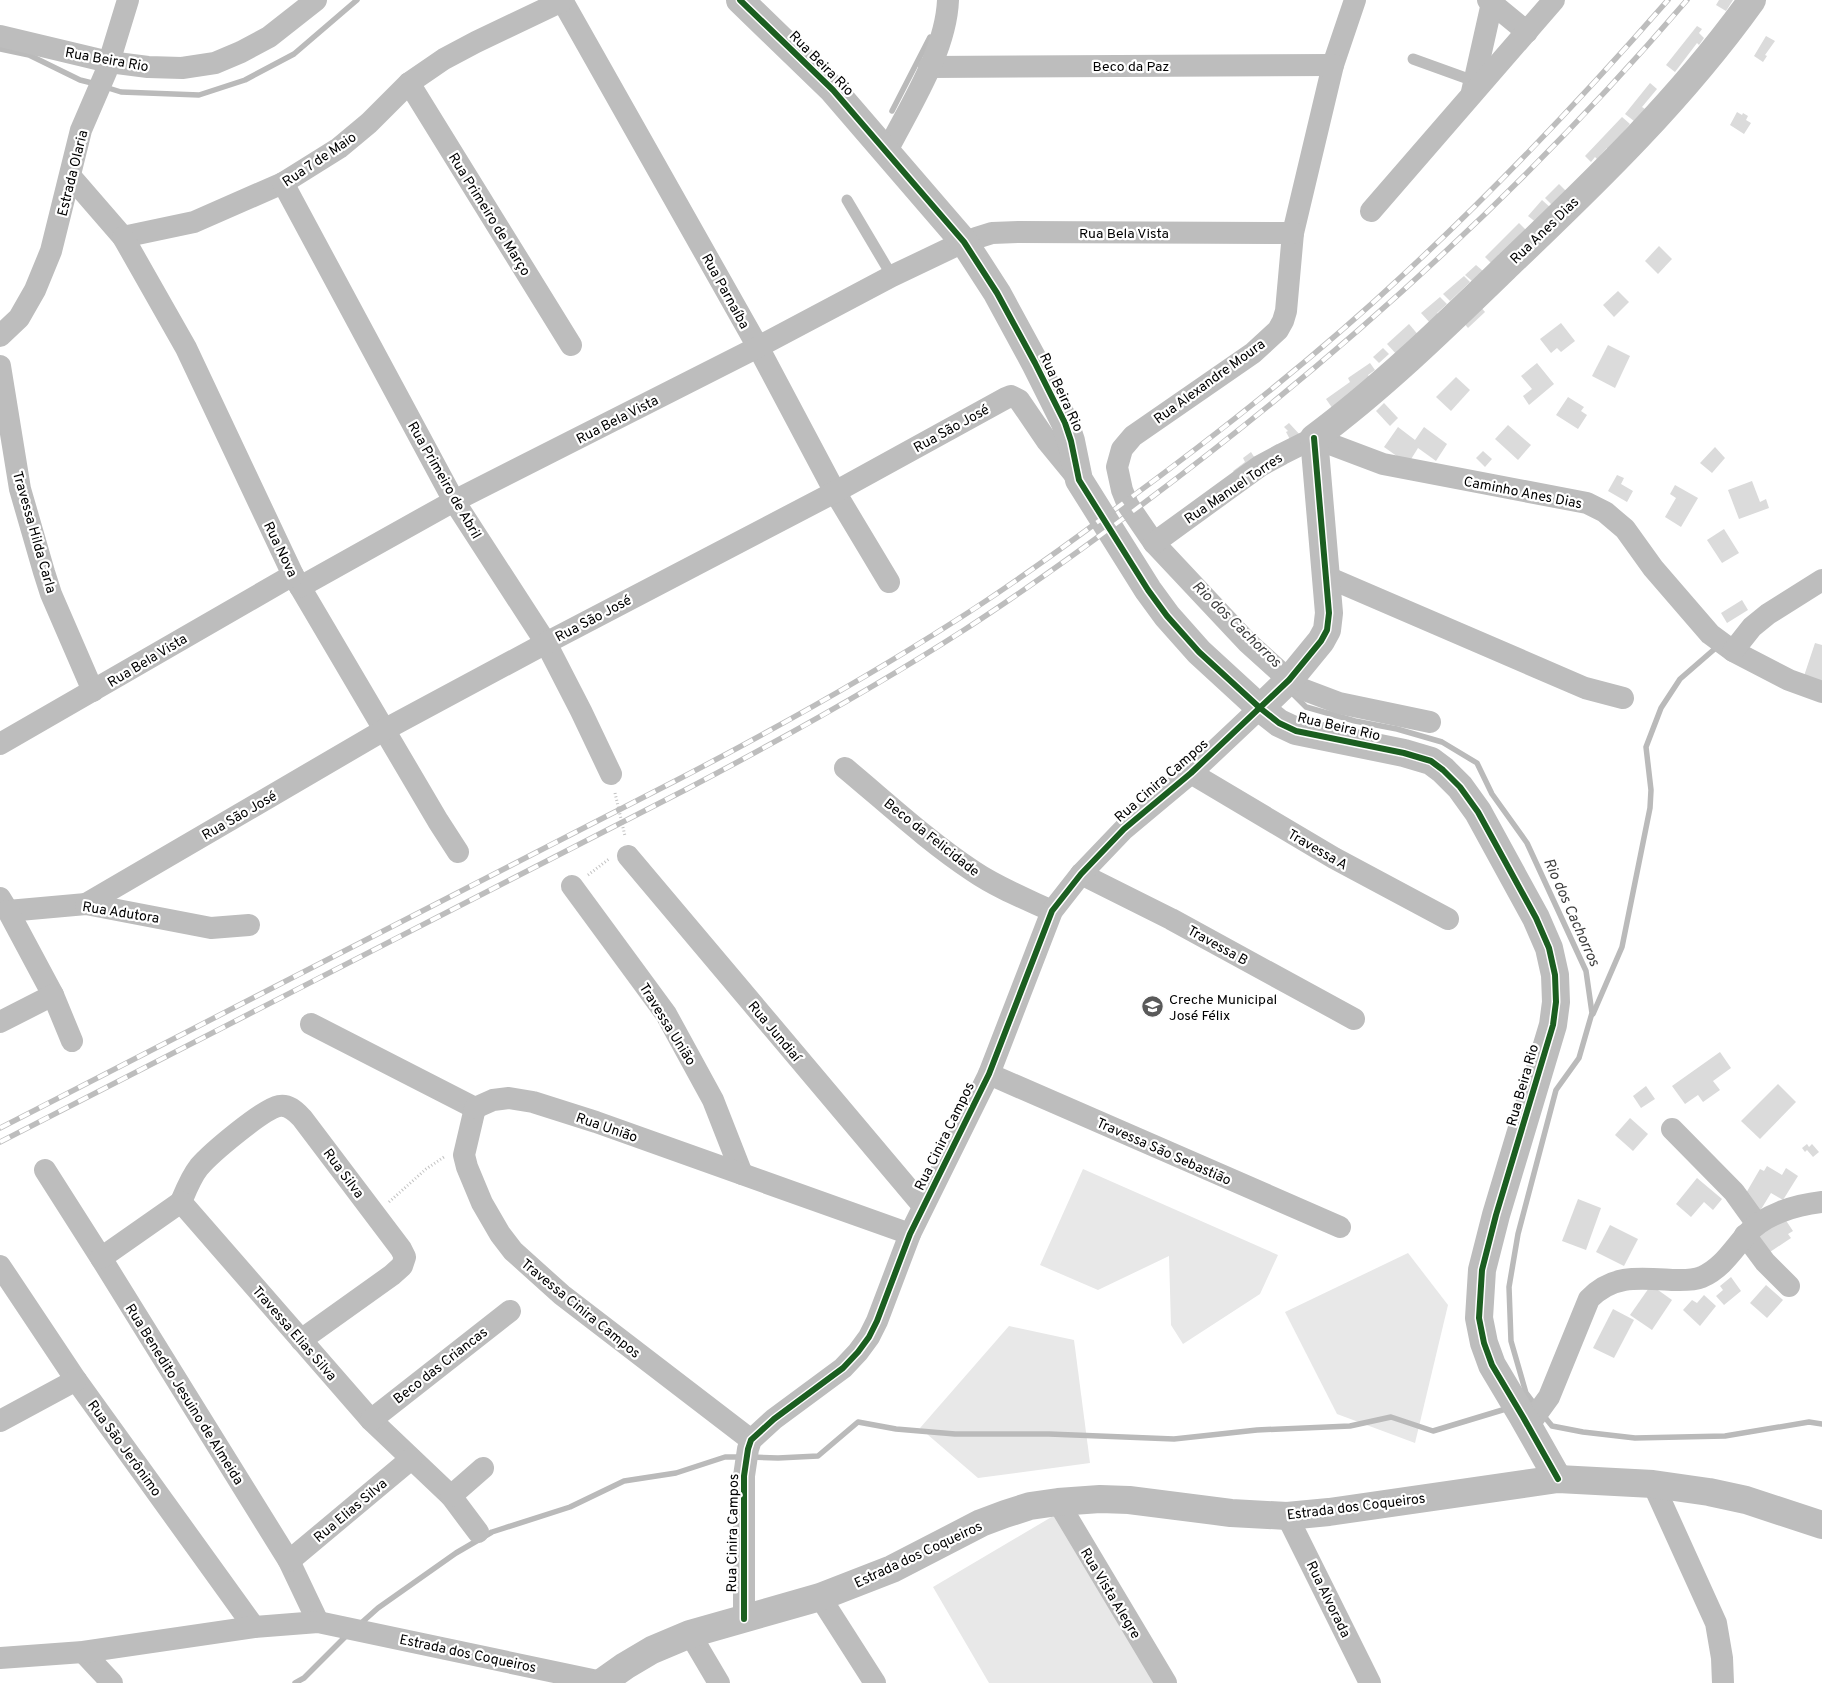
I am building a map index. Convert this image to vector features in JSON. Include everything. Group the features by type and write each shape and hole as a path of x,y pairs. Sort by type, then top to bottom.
{"street":[{"name":"Estrada Olaria","path":"0,336 19,318 35,290 51,251 82,130 108,67 128,0"},
{"name":"Rua Beira Rio","path":"0,36 108,67 182,68 215,63 269,37 316,0"},
{"name":"Rua 7 de Maio","path":"123,237 194,222 283,183 339,148 369,124 409,84 444,59 562,0"},
{"name":"Rua Parnaíba","path":"562,0 758,347 835,492 889,582"},
{"name":"Rua Beira Rio","path":"740,0 833,90 887,151 997,294 1065,422 1079,480 1124,554 1167,616 1198,652 1275,694 1279,723 1296,731 1404,753 1431,761 1460,787 1478,812 1536,918 1549,948 1555,975 1556,1002 1553,1025 1496,1215 1482,1270 1480,1318 1484,1343 1492,1365 1525,1416 1558,1479"},
{"path":"887,151 942,37 948,0"},
{"name":"Rua Alexandre Moura","path":"1355,0 1333,65 1293,233 1286,311 1283,321 1278,330 1253,353 1133,436 1122,449 1117,467 1122,490 1128,505 1154,543 1247,642 1275,694 1302,689 1338,703 1430,722"},
{"path":"1371,211 1473,87 1527,32 1554,0"},
{"name":"Rua Anes Dias","path":"1314,438 1374,391 1552,223 1665,109 1722,40 1752,0"},
{"path":"1473,87 1490,1 1527,32"},
{"name":"Beco da Paz","path":"929,67 1333,65"},
{"name":"Rua Primeiro de Março","path":"409,84 571,345"},
{"path":"71,177 123,237"},
{"name":"Rua Primeiro de Abril","path":"283,183 454,501 546,642 611,774"},
{"name":"Rua Bela Vista","path":"0,744 93,691 296,581 758,347 892,276 960,244 992,234 1019,232 1293,233"},
{"name":"Rua Nova","path":"123,237 186,348 296,581 458,852"},
{"name":"Travessa Hilda Carla","path":"0,366 20,489 41,563 93,691"},
{"name":"Rua São José","path":"86,904 384,730 546,642 835,492 1011,396 1019,400 1047,441 1079,480"},
{"path":"1275,694 1322,640 1327,630 1329,613 1314,438"},
{"name":"Rua Manuel Torres","path":"1154,543 1260,466 1314,438"},
{"name":"Caminho Anes Dias","path":"1314,438 1383,464 1586,503 1605,512 1625,528 1653,568 1710,634 1731,650"},
{"path":"1325,576 1584,688 1623,698"},
{"path":"1822,580 1768,614 1752,627 1731,650 1789,680 1822,692"},
{"name":"Rua Cinira Campos","path":"744,1619 744,1476 749,1445 774,1419 842,1368 858,1352 869,1337 877,1321 910,1234 989,1074 1052,910 1081,874 1124,829 1191,773 1275,694"},
{"name":"Beco da Felicidade","path":"845,768 974,872 1006,890 1052,910"},
{"name":"Travessa A","path":"1191,773 1334,858 1448,919"},
{"name":"Rua Jundiaí","path":"627,852 923,1206"},
{"name":"Travessa B","path":"1081,874 1171,919 1354,1019"},
{"name":"Travessa União","path":"572,886 666,1014 713,1100 742,1174"},
{"path":"2,901 54,995 72,1041"},
{"name":"Rua Adutora","path":"2,901 86,904 211,928 249,925"},
{"path":"0,1022 54,995"},
{"path":"312,1024 475,1108 464,1155"},
{"name":"Travessa São Sebastião","path":"989,1074 1340,1227"},
{"name":"Rua União","path":"475,1108 493,1100 509,1098 533,1102 596,1122 910,1234"},
{"name":"Rua Silva","path":"181,1202 198,1168 214,1151 262,1114 280,1105 291,1107 302,1118 401,1248 405,1257 402,1266 392,1275 301,1340"},
{"path":"1672,1129 1734,1192 1765,1262 1789,1286"},
{"name":"Travessa Cinira Campos","path":"464,1155 482,1203 500,1234 513,1251 562,1295 749,1445"},
{"name":"Rua Benedito Jesuino de Almeida","path":"45,1170 289,1561 318,1622"},
{"path":"101,1258 181,1202"},
{"name":"Travessa Elias Silva","path":"181,1202 371,1420 451,1496 478,1532"},
{"path":"1525,1416 1549,1397 1589,1299 1598,1290 1609,1283 1626,1279 1689,1281 1700,1278 1722,1264 1751,1230 1787,1210 1804,1204 1822,1202"},
{"name":"Rua São Jerônimo","path":"0,1266 76,1380 254,1626"},
{"name":"Beco das Criancas","path":"371,1420 510,1311"},
{"path":"0,1421 76,1380"},
{"name":"Rua Elias Silva","path":"289,1561 411,1459"},
{"path":"451,1496 483,1468"},
{"name":"Estrada dos Coqueiros","path":"0,1658 82,1652 254,1626 318,1622 602,1683 625,1666 652,1650 690,1634 820,1598 892,1569 981,1523 1030,1506 1058,1502 1100,1499 1129,1500 1231,1513 1287,1516 1329,1512 1558,1479 1654,1484 1709,1492 1746,1500 1822,1525"},
{"path":"1654,1484 1716,1623 1722,1658 1723,1683"},
{"name":"Rua Vista Alegre","path":"1058,1502 1166,1683"},
{"name":"Rua Alvorada","path":"1287,1516 1370,1683"},
{"path":"820,1598 875,1683"},
{"path":"690,1634 719,1683"},
{"path":"82,1652 112,1683"}],"lane":[{"path":"1413,59 1473,87"},
{"path":"848,200 892,276"}],"path":[{"path":"572,886 627,852 611,774"},
{"path":"375,1214 442,1157 464,1155"}],"shaded area":[{"path":"1083,1169 1278,1255 1260,1294 1183,1344 1171,1325 1169,1256 1098,1290 1040,1265"},
{"path":"1408,1253 1448,1305 1415,1443 1337,1414 1285,1312"},
{"path":"1009,1326 1074,1340 1090,1463 978,1478 920,1428"},
{"path":"1060,1512 1161,1683 989,1683 933,1587"}],"building":[{"path":"1719,0 1733,0 1726,11 1716,5"},
{"path":"1697,26 1702,29 1699,33 1704,38 1699,45 1697,43 1675,72 1666,65"},
{"path":"1766,36 1775,41 1765,55 1767,56 1763,62 1754,56"},
{"path":"1650,83 1657,89 1642,107 1645,109 1634,121 1625,114"},
{"path":"1737,112 1748,116 1746,120 1751,123 1744,134 1730,125"},
{"path":"1622,117 1630,124 1608,150 1607,148 1597,159 1595,157 1591,162 1585,156"},
{"path":"1559,184 1569,194 1555,208 1545,198"},
{"path":"1542,200 1551,208 1537,223 1528,216"},
{"path":"1519,223 1526,230 1491,263 1485,257"},
{"path":"1659,246 1672,259 1658,274 1645,261"},
{"path":"1476,265 1483,271 1472,281 1465,275"},
{"path":"1464,276 1470,282 1450,301 1443,294"},
{"path":"1618,291 1629,302 1614,317 1603,305"},
{"path":"1440,297 1447,304 1437,313 1440,316 1431,324 1421,313"},
{"path":"1480,306 1485,312 1468,328 1463,322"},
{"path":"1561,323 1575,341 1561,352 1557,348 1551,353 1540,339"},
{"path":"1409,324 1420,337 1399,357 1387,344"},
{"path":"1608,345 1630,356 1615,388 1592,376"},
{"path":"1383,348 1389,354 1379,363 1373,357"},
{"path":"1370,363 1375,370 1368,375 1374,384 1333,409 1326,399 1350,382 1348,378"},
{"path":"1537,363 1554,384 1529,405 1523,396 1532,389 1521,376"},
{"path":"1456,377 1470,390 1451,411 1436,397"},
{"path":"1568,397 1584,407 1581,411 1587,415 1578,429 1556,415"},
{"path":"1384,403 1398,418 1390,426 1376,411"},
{"path":"1289,423 1302,437 1292,443 1286,432 1288,431 1284,427"},
{"path":"1508,425 1531,445 1518,460 1495,439"},
{"path":"1398,427 1415,440 1424,427 1447,444 1436,461 1418,448 1408,464 1384,447"},
{"path":"1715,447 1725,458 1712,473 1700,463"},
{"path":"1483,451 1492,459 1485,467 1476,458"},
{"path":"1251,452 1258,463 1238,477 1233,471 1245,462 1243,458"},
{"path":"1617,475 1624,478 1621,484 1633,491 1627,502 1608,491"},
{"path":"1752,481 1760,502 1766,499 1769,508 1739,519 1728,490"},
{"path":"1675,485 1698,498 1681,527 1665,517 1676,498 1670,494"},
{"path":"1724,529 1739,553 1722,563 1707,540"},
{"path":"1742,600 1748,610 1727,623 1721,613"},
{"path":"1815,643 1822,645 1822,681 1804,676"},
{"path":"1720,1052 1731,1068 1713,1081 1720,1090 1703,1102 1698,1095 1685,1104 1672,1086"},
{"path":"1778,1084 1796,1102 1760,1139 1741,1121"},
{"path":"1646,1086 1655,1099 1641,1108 1633,1096"},
{"path":"1630,1118 1648,1134 1633,1151 1615,1135"},
{"path":"1807,1144 1809,1147 1812,1144 1819,1152 1813,1157 1807,1150 1805,1152 1802,1148"},
{"path":"1767,1166 1782,1175 1786,1168 1798,1176 1783,1200 1771,1193 1760,1211 1742,1200 1760,1169 1764,1171"},
{"path":"1697,1178 1722,1199 1713,1210 1704,1202 1691,1217 1676,1204"},
{"path":"1578,1199 1601,1208 1586,1250 1562,1241"},
{"path":"1785,1219 1793,1231 1788,1234 1791,1238 1767,1254 1756,1237"},
{"path":"1610,1225 1638,1239 1624,1266 1596,1252"},
{"path":"1731,1277 1741,1291 1724,1305 1716,1296 1723,1290 1720,1286"},
{"path":"1651,1285 1672,1300 1652,1330 1630,1315"},
{"path":"1766,1285 1783,1300 1767,1318 1750,1303"},
{"path":"1704,1295 1716,1306 1700,1326 1683,1310 1692,1300 1697,1303"},
{"path":"1613,1309 1634,1320 1614,1358 1593,1348"}],"waterway":[{"path":"105,87 121,92 199,95 245,80 294,54 357,0"},
{"path":"892,111 930,37"},
{"path":"0,49 29,55 80,80 96,84"},
{"path":"1593,1014 1622,947 1650,808 1651,790 1646,747 1661,708 1680,679 1718,646"},
{"name":"Rio dos Cachorros","path":"1293,694 1306,707 1442,742 1477,763 1492,794 1527,843 1586,971 1592,1013 1579,1058 1556,1090 1518,1234 1509,1287 1511,1341 1526,1393 1535,1405"},
{"path":"751,1457 818,1456 858,1422 896,1429 955,1434 1049,1434 1174,1439 1257,1430 1350,1426 1391,1417 1433,1431 1509,1408"},
{"name":"Rio dos Cachorros","path":"1543,1415 1552,1426 1583,1432 1635,1438 1725,1436 1809,1422 1822,1424"},
{"path":"359,1625 378,1608 456,1553 492,1532 570,1507 624,1481 676,1473 725,1457 742,1457"},
{"path":"295,1683 304,1678 348,1634"}],"railway":[{"path":"0,1128 784,723 921,642 994,596 1145,487 1221,429 1332,339 1438,242 1506,175 1572,106 1668,0"},
{"path":"0,1142 721,771 896,672 1010,599 1100,536 1218,447 1360,328 1497,203 1626,70 1687,0"}],"cycle path":[{"path":"740,0 833,90 964,242 997,293 1065,423 1071,441 1079,480 1148,590 1167,616 1199,652 1279,723 1296,731 1404,753 1431,761 1460,787 1478,812 1536,918 1549,948 1555,975 1556,1002 1553,1025 1496,1215 1482,1270 1479,1318 1484,1343 1492,1365 1558,1479"},
{"path":"744,1619 744,1476 751,1440 774,1419 843,1368 869,1337 877,1321 910,1234 989,1074 1052,911 1081,874 1124,829 1191,773 1289,680 1321,641 1327,630 1329,613 1314,438"}],"place":[{"name":"Creche Municipal José Félix","path":"1153,1007"}]}
